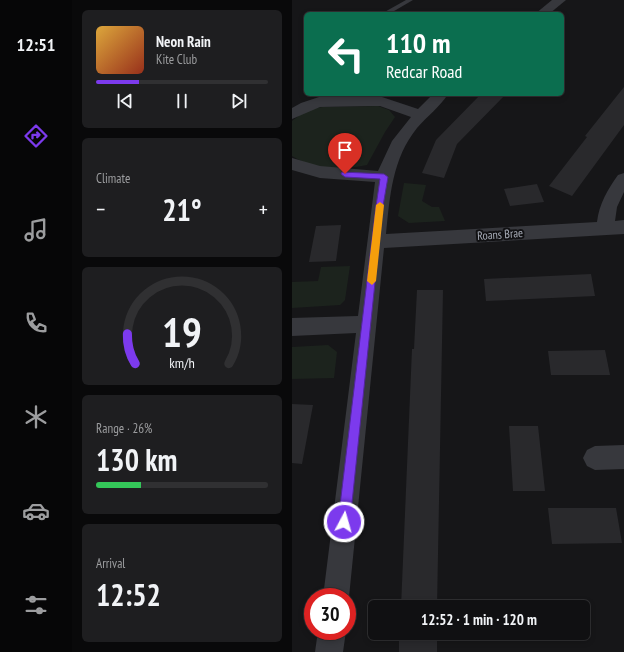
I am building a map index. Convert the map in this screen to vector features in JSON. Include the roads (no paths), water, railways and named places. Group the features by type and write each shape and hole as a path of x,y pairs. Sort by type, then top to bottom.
{"street":[{"path":"544,12 560,0"},
{"path":"337,588 384,177 390,159 398,143 439,96"},
{"path":"292,114 312,103 344,98 382,102 421,115"},
{"path":"292,164 320,172 384,177"},
{"path":"606,227 606,215 609,204 624,179"},
{"name":"Roans Brae","path":"376,242 624,226"},
{"path":"292,327 366,324"},
{"path":"594,458 624,457"},
{"path":"329,652 331,640"}],"lane":[{"path":"388,12 410,0"}]}
